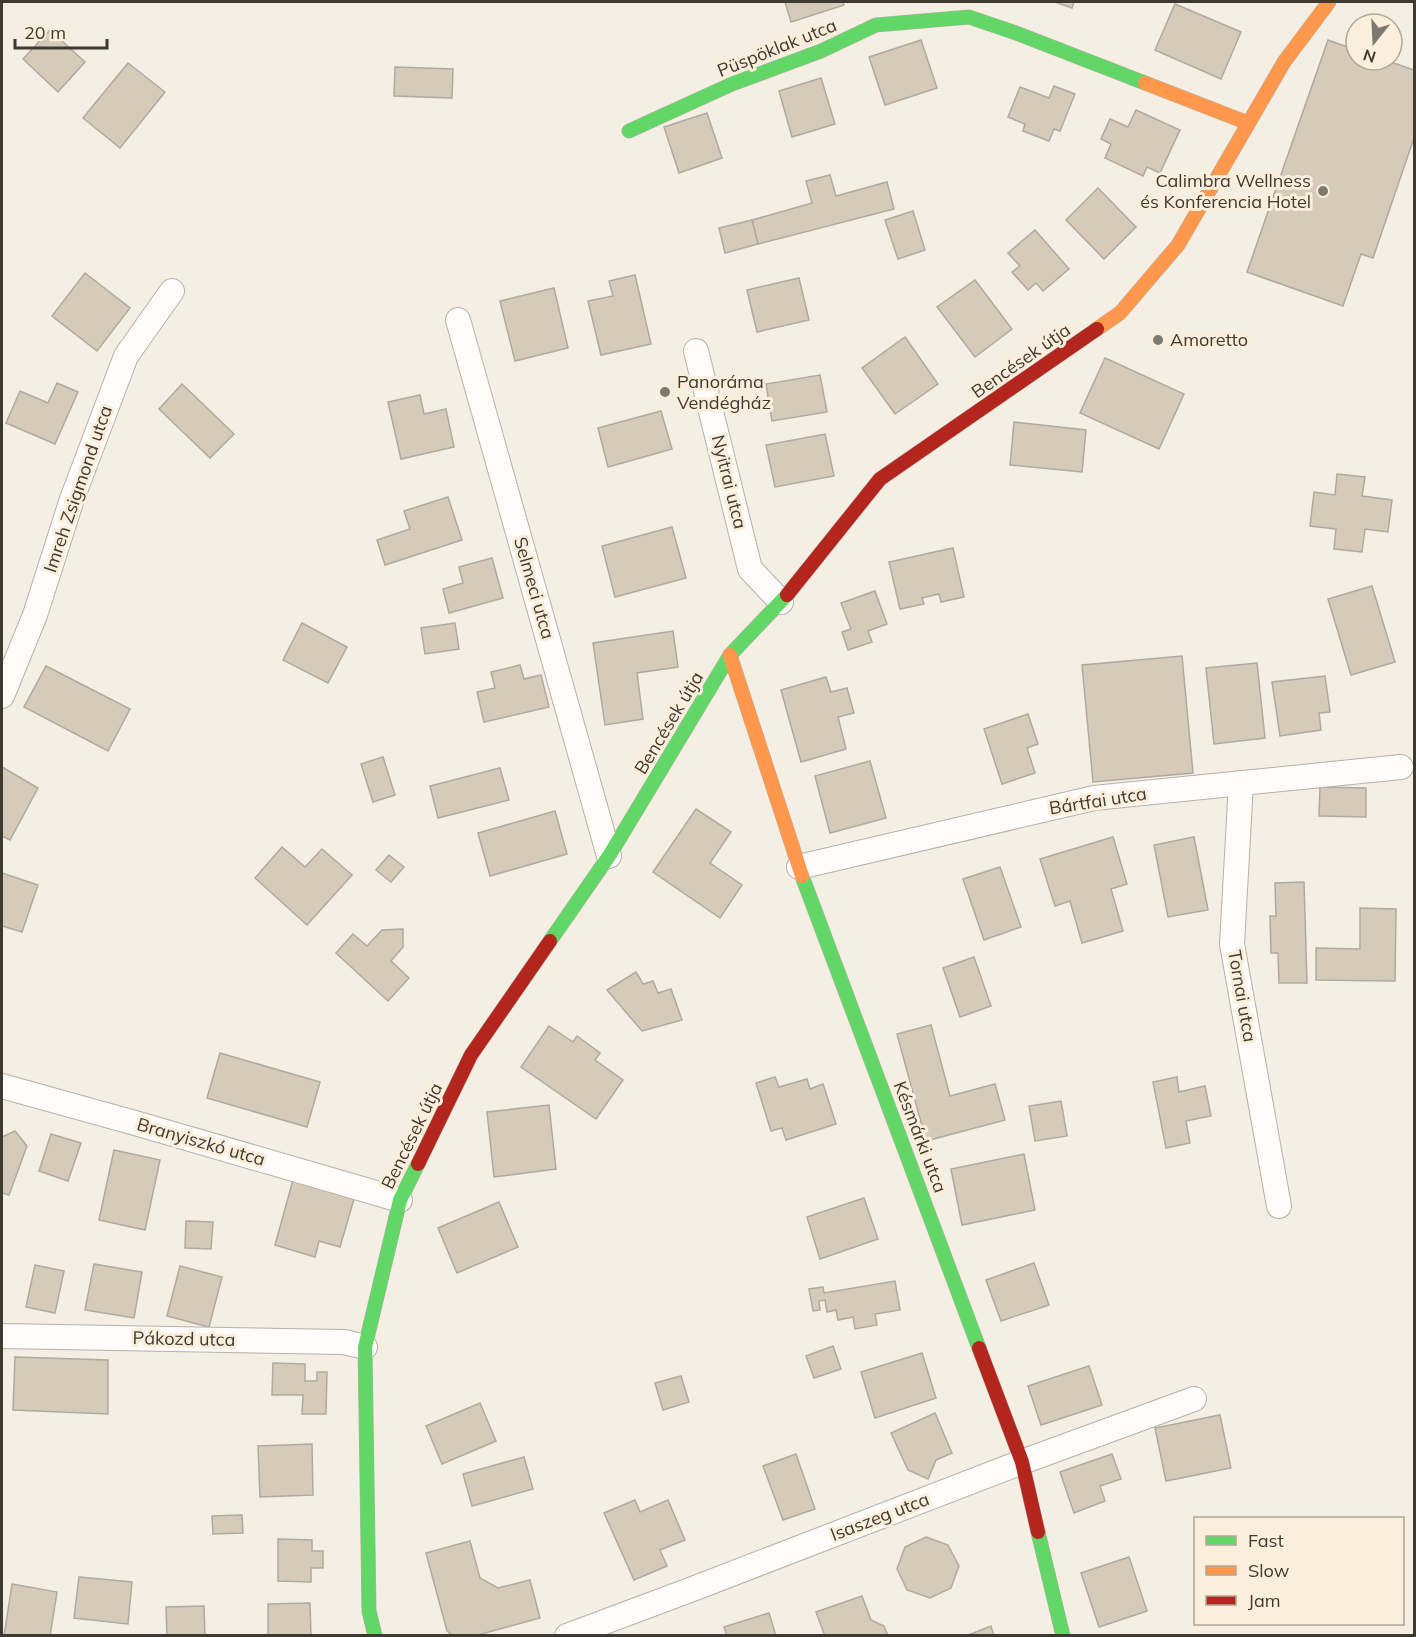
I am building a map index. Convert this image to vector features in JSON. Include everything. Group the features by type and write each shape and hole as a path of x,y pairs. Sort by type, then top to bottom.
{"street":[{"name":"Bencések útja","path":"375,1635 369,1611 366,1347 399,1200 471,1055 609,855 730,656 782,602 880,478 1120,313 1178,245 1284,62 1329,2"},
{"name":"Püspöklak utca","path":"629,131 732,84 821,51 876,25 969,17 1248,123"},
{"name":"Imreh Zsigmond utca","path":"2,696 35,615 72,499 126,356 172,291"},
{"name":"Selmeci utca","path":"458,320 609,855"},
{"name":"Nyitrai utca","path":"696,351 750,569 782,602"},
{"name":"Késmárki utca","path":"730,656 799,867 1022,1462 1063,1635"},
{"name":"Bártfai utca","path":"799,867 1094,798 1401,767"},
{"name":"Tornai utca","path":"1241,783 1232,944 1279,1206"},
{"name":"Branyiszkó utca","path":"2,1086 399,1200"},
{"name":"Pákozd utca","path":"2,1336 344,1342 366,1347"},
{"name":"Isaszeg utca","path":"567,1635 1194,1399"}],"building":[{"path":"785,2 843,2 844,5 791,22"},
{"path":"1055,2 1074,2 1072,8"},
{"path":"1175,4 1241,32 1221,79 1155,50"},
{"path":"50,30 85,62 58,92 23,59"},
{"path":"921,40 937,88 885,105 869,57"},
{"path":"1328,40 1344,46 1344,72 1404,72 1404,67 1414,70 1414,138 1373,258 1361,254 1343,306 1247,272"},
{"path":"128,63 165,92 120,148 83,118"},
{"path":"395,67 453,69 452,98 394,96"},
{"path":"821,78 835,124 792,137 779,91"},
{"path":"1054,86 1075,94 1060,131 1054,129 1049,141 1023,131 1025,124 1008,117 1020,87 1049,98"},
{"path":"1136,110 1180,130 1160,173 1147,167 1143,176 1105,158 1111,144 1101,139 1110,119 1128,127"},
{"path":"707,113 722,158 679,173 664,127"},
{"path":"830,175 836,196 887,182 894,209 758,244 752,220 812,203 806,181"},
{"path":"1098,188 1136,227 1104,259 1066,220"},
{"path":"913,211 925,250 898,259 885,220"},
{"path":"752,220 758,244 725,253 719,228"},
{"path":"1035,230 1069,269 1043,291 1036,283 1028,290 1012,272 1020,266 1008,253"},
{"path":"85,273 130,308 97,351 52,316"},
{"path":"635,275 651,344 601,355 588,301 613,296 609,281"},
{"path":"799,278 809,320 757,332 747,290"},
{"path":"975,280 1012,329 975,357 937,307"},
{"path":"554,288 568,348 515,361 500,301"},
{"path":"905,337 938,384 895,414 862,368"},
{"path":"1105,358 1184,394 1159,449 1080,413"},
{"path":"820,375 827,412 772,421 766,384"},
{"path":"57,383 78,392 55,444 6,423 20,391 48,403"},
{"path":"182,384 234,434 210,458 159,409"},
{"path":"420,395 424,414 446,409 454,447 401,459 388,402"},
{"path":"661,411 672,449 608,467 598,428"},
{"path":"1014,422 1086,430 1082,472 1010,465"},
{"path":"825,434 834,476 775,487 766,445"},
{"path":"1337,474 1365,477 1362,496 1392,500 1388,532 1365,529 1362,552 1334,549 1336,529 1310,526 1314,492 1335,495"},
{"path":"448,497 462,540 385,565 377,540 410,529 404,511"},
{"path":"672,527 686,578 615,597 602,546"},
{"path":"953,548 964,597 941,602 939,594 922,598 924,604 900,609 889,562"},
{"path":"492,558 503,598 449,613 443,589 463,583 459,567"},
{"path":"1372,586 1395,662 1351,675 1328,599"},
{"path":"875,591 887,624 868,631 872,642 848,650 842,632 851,629 841,603"},
{"path":"302,623 347,647 328,683 283,660"},
{"path":"455,623 459,649 425,654 421,628"},
{"path":"673,631 678,667 637,673 643,719 605,725 593,643"},
{"path":"1182,656 1193,773 1093,782 1082,665"},
{"path":"1257,663 1265,738 1214,744 1206,668"},
{"path":"520,665 524,679 541,675 549,707 484,722 477,692 495,688 491,672"},
{"path":"46,666 130,709 108,751 24,707"},
{"path":"1325,676 1330,712 1319,713 1321,730 1280,736 1272,682"},
{"path":"826,677 831,692 847,688 854,713 838,717 846,749 801,762 781,690"},
{"path":"1028,714 1038,744 1027,748 1035,773 1002,784 984,729"},
{"path":"383,757 395,795 373,802 361,764"},
{"path":"870,761 886,818 830,833 815,776"},
{"path":"2,767 38,788 10,840 2,836"},
{"path":"500,768 509,800 438,818 430,786"},
{"path":"1320,787 1366,788 1366,817 1319,816"},
{"path":"696,809 731,832 710,863 742,885 720,918 653,872"},
{"path":"555,811 567,854 490,876 478,833"},
{"path":"1113,837 1127,884 1111,889 1123,931 1082,943 1070,901 1055,906 1040,859"},
{"path":"1194,837 1208,910 1168,917 1154,845"},
{"path":"282,847 305,867 322,849 352,875 307,925 255,878"},
{"path":"389,855 404,867 391,882 376,870"},
{"path":"1000,867 1021,927 984,940 963,879"},
{"path":"2,873 38,885 22,932 2,926"},
{"path":"1304,882 1307,983 1279,983 1278,953 1271,953 1270,916 1276,916 1275,883"},
{"path":"1360,908 1396,909 1395,981 1316,980 1316,948 1360,949"},
{"path":"403,929 403,947 391,961 409,978 388,1001 336,953 353,934 367,946 382,930"},
{"path":"974,957 991,1006 960,1017 943,968"},
{"path":"636,972 643,984 653,981 658,993 671,989 682,1020 642,1031 607,990"},
{"path":"931,1025 950,1096 995,1084 1005,1120 926,1141 897,1034"},
{"path":"549,1026 573,1042 577,1036 600,1053 595,1060 623,1080 596,1119 521,1067"},
{"path":"220,1053 320,1082 307,1127 207,1098"},
{"path":"775,1077 779,1087 807,1079 810,1089 823,1084 836,1124 786,1140 782,1128 771,1131 756,1083"},
{"path":"1177,1077 1179,1092 1205,1086 1211,1116 1186,1121 1190,1143 1166,1148 1153,1082"},
{"path":"1061,1101 1067,1136 1035,1141 1029,1106"},
{"path":"549,1105 556,1169 494,1177 487,1112"},
{"path":"15,1131 27,1146 9,1195 2,1193 2,1137"},
{"path":"51,1134 81,1143 68,1181 39,1171"},
{"path":"114,1150 160,1160 145,1230 99,1220"},
{"path":"1024,1154 1035,1210 962,1225 951,1169"},
{"path":"293,1180 354,1199 340,1247 319,1241 315,1257 275,1245"},
{"path":"864,1198 878,1239 820,1259 807,1217"},
{"path":"499,1202 518,1247 457,1273 438,1228"},
{"path":"186,1221 213,1222 211,1249 185,1248"},
{"path":"1034,1263 1049,1305 1001,1321 986,1280"},
{"path":"94,1264 142,1272 134,1318 85,1310"},
{"path":"35,1265 64,1271 55,1313 26,1307"},
{"path":"180,1266 222,1277 209,1327 167,1316"},
{"path":"895,1281 900,1310 875,1314 877,1325 855,1329 853,1317 838,1320 836,1310 827,1312 825,1300 819,1301 820,1310 813,1311 809,1289 823,1287 824,1293"},
{"path":"833,1346 841,1369 814,1378 806,1356"},
{"path":"922,1353 936,1398 875,1418 861,1372"},
{"path":"15,1357 108,1360 108,1414 13,1410"},
{"path":"273,1363 305,1364 305,1381 317,1381 317,1372 327,1372 326,1414 302,1414 303,1395 272,1395"},
{"path":"1089,1366 1102,1405 1041,1425 1028,1386"},
{"path":"681,1376 689,1402 663,1410 655,1383"},
{"path":"480,1403 496,1441 442,1464 426,1426"},
{"path":"935,1413 952,1453 936,1460 928,1479 908,1470 891,1433"},
{"path":"1220,1415 1231,1468 1166,1481 1155,1428"},
{"path":"312,1444 313,1495 260,1497 258,1446"},
{"path":"796,1454 815,1509 783,1520 763,1466"},
{"path":"1112,1454 1121,1479 1100,1486 1105,1501 1074,1513 1060,1472"},
{"path":"524,1457 533,1489 472,1506 463,1474"},
{"path":"635,1500 640,1512 668,1500 685,1540 660,1550 667,1566 634,1580 604,1513"},
{"path":"242,1515 243,1533 213,1534 212,1516"},
{"path":"926,1537 948,1545 959,1566 951,1588 930,1598 907,1590 897,1569 905,1547"},
{"path":"278,1539 312,1540 312,1551 323,1551 323,1568 311,1568 311,1582 278,1581"},
{"path":"470,1541 480,1578 498,1588 530,1580 540,1618 474,1636 454,1636 447,1631 426,1553"},
{"path":"1129,1557 1147,1611 1099,1627 1081,1573"},
{"path":"79,1577 132,1582 128,1624 74,1618"},
{"path":"12,1584 57,1592 50,1636 4,1636"},
{"path":"862,1596 871,1620 884,1626 888,1636 825,1636 816,1612"},
{"path":"310,1603 311,1636 268,1636 268,1604"},
{"path":"204,1606 205,1636 167,1636 166,1607"},
{"path":"769,1613 776,1636 727,1636 724,1627"},
{"path":"991,1626 994,1636 966,1636"}],"traffic: fast":[{"path":"629,131 732,84 821,51 876,25 969,17 1145,83"},
{"path":"550,941 609,856 730,655 787,595"},
{"path":"802,876 979,1348"},
{"path":"375,1636 369,1611 365,1347 400,1200 418,1164"},
{"path":"1038,1532 1063,1636"}],"traffic: slow":[{"path":"1097,329 1120,313 1178,245 1284,62 1329,2"},
{"path":"1145,83 1248,123"},
{"path":"730,655 802,876"}],"traffic: jam":[{"path":"787,595 880,479 1097,329"},
{"path":"418,1164 471,1055 550,941"},
{"path":"979,1348 1022,1462 1038,1532"}],"place":[{"name":"Calimbra Wellness és Konferencia Hotel","path":"1323,191"},
{"name":"Amoretto","path":"1158,340"},
{"name":"Panoráma Vendégház","path":"665,392"}]}
